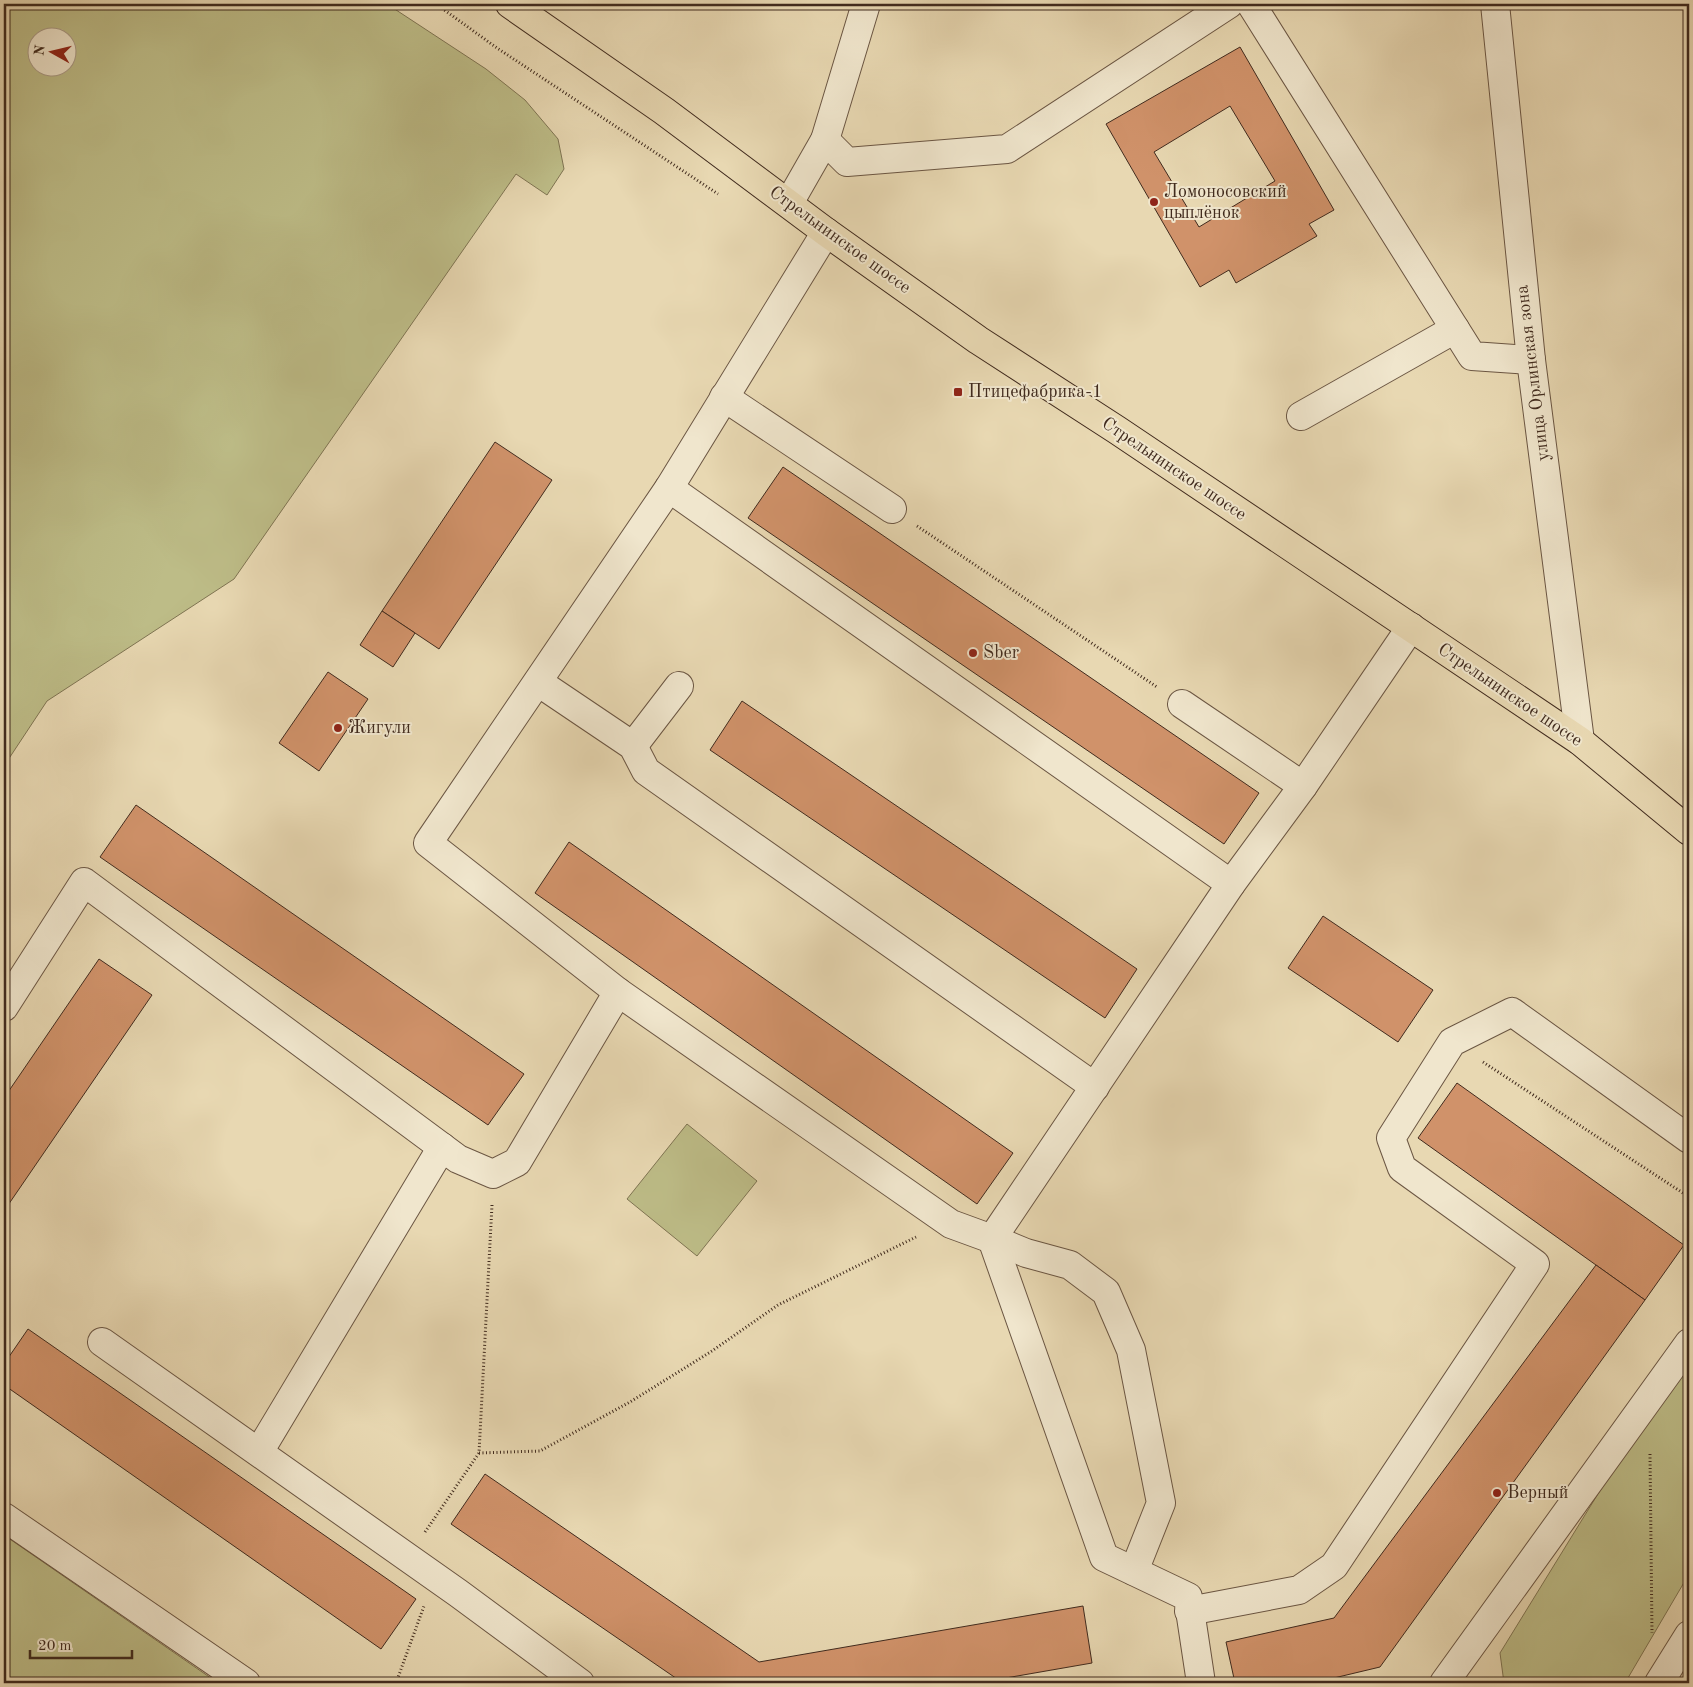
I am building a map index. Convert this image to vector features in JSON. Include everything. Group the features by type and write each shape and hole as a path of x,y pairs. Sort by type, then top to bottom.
{"main road":[{"name":"Стрельнинское шоссе","path":"510,4 664,112 826,232 978,340 1117,430 1580,741 1689,831"}],"street":[{"path":"789,203 825,140 866,4"},
{"path":"825,140 847,162 1007,150 1229,4"},
{"path":"1251,4 1472,356 1530,360"},
{"name":"улица Орлинская зона","path":"1494,4 1530,360 1580,741"},
{"path":"826,232 670,488 428,843 618,992 950,1224 992,1238 1026,1253 1070,1265 1106,1292 1131,1350 1161,1503 1134,1571"},
{"path":"1301,416 1455,329"},
{"path":"724,397 892,509"},
{"path":"670,488 1231,884"},
{"path":"992,1238 1231,884 1303,786 1411,627"},
{"path":"538,682 633,746 646,771 1095,1087"},
{"path":"633,746 679,686"},
{"path":"1182,704 1303,786"},
{"path":"4,1007 84,882 458,1159 493,1174 518,1162 618,992"},
{"path":"1189,1611 1299,1590 1334,1566 1535,1264 1402,1168 1393,1145 1391,1138 1452,1042 1512,1012 1689,1138"},
{"path":"259,1452 442,1147"},
{"path":"992,1238 1104,1557 1188,1597 1201,1683"},
{"path":"102,1342 438,1579 580,1683"},
{"path":"1444,1683 1689,1343"},
{"path":"4,1517 246,1683"},
{"path":"1659,1683 1689,1635"}],"path":[{"path":"436,4 496,48 720,196"},
{"path":"892,509 1182,704"},
{"path":"1452,1042 1689,1197"},
{"path":"408,1558 479,1453 493,1174"},
{"path":"479,1453 540,1451 630,1402 688,1366 778,1305 912,1239 950,1224"},
{"path":"1650,1446 1652,1636"},
{"path":"396,1683 426,1600 438,1579"}],"shaded area":[{"path":"4,4 387,4 486,69 525,100 558,139 564,169 547,195 516,174 234,579 47,701 4,766"},
{"path":"687,1124 757,1181 697,1256 627,1199"},
{"path":"1689,1346 1689,1574 1625,1683 1504,1683 1500,1653"},
{"path":"4,1535 218,1683 4,1683"}],"building":[{"path":"1240,47 1334,210 1309,224 1317,236 1236,283 1229,270 1200,287 1106,124","holes":["1230,106 1275,181 1199,227 1154,152"]},
{"path":"495,442 552,480 439,649 382,611"},
{"path":"783,467 1259,793 1224,844 748,518"},
{"path":"382,611 415,633 393,667 360,645"},
{"path":"328,672 368,699 319,771 279,743"},
{"path":"742,701 1137,969 1105,1018 710,750"},
{"path":"136,805 524,1074 488,1125 100,857"},
{"path":"569,842 1013,1153 977,1204 535,893"},
{"path":"1323,916 1433,990 1398,1042 1288,968"},
{"path":"99,959 152,995 4,1211 4,1098"},
{"path":"1457,1083 1684,1245 1645,1300 1418,1138"},
{"path":"1596,1265 1645,1300 1380,1667 1313,1683 1235,1683 1226,1642 1334,1618"},
{"path":"28,1329 416,1599 381,1649 4,1385 4,1364"},
{"path":"485,1474 759,1662 1083,1606 1092,1663 977,1683 683,1683 451,1524"}],"place":[{"name":"Ломоносовский цыплёнок","path":"1154,202"},
{"name":"Птицефабрика-1","path":"958,392"},
{"name":"Sber","path":"973,653"},
{"name":"Жигули","path":"338,728"},
{"name":"Верный","path":"1497,1493"}]}
